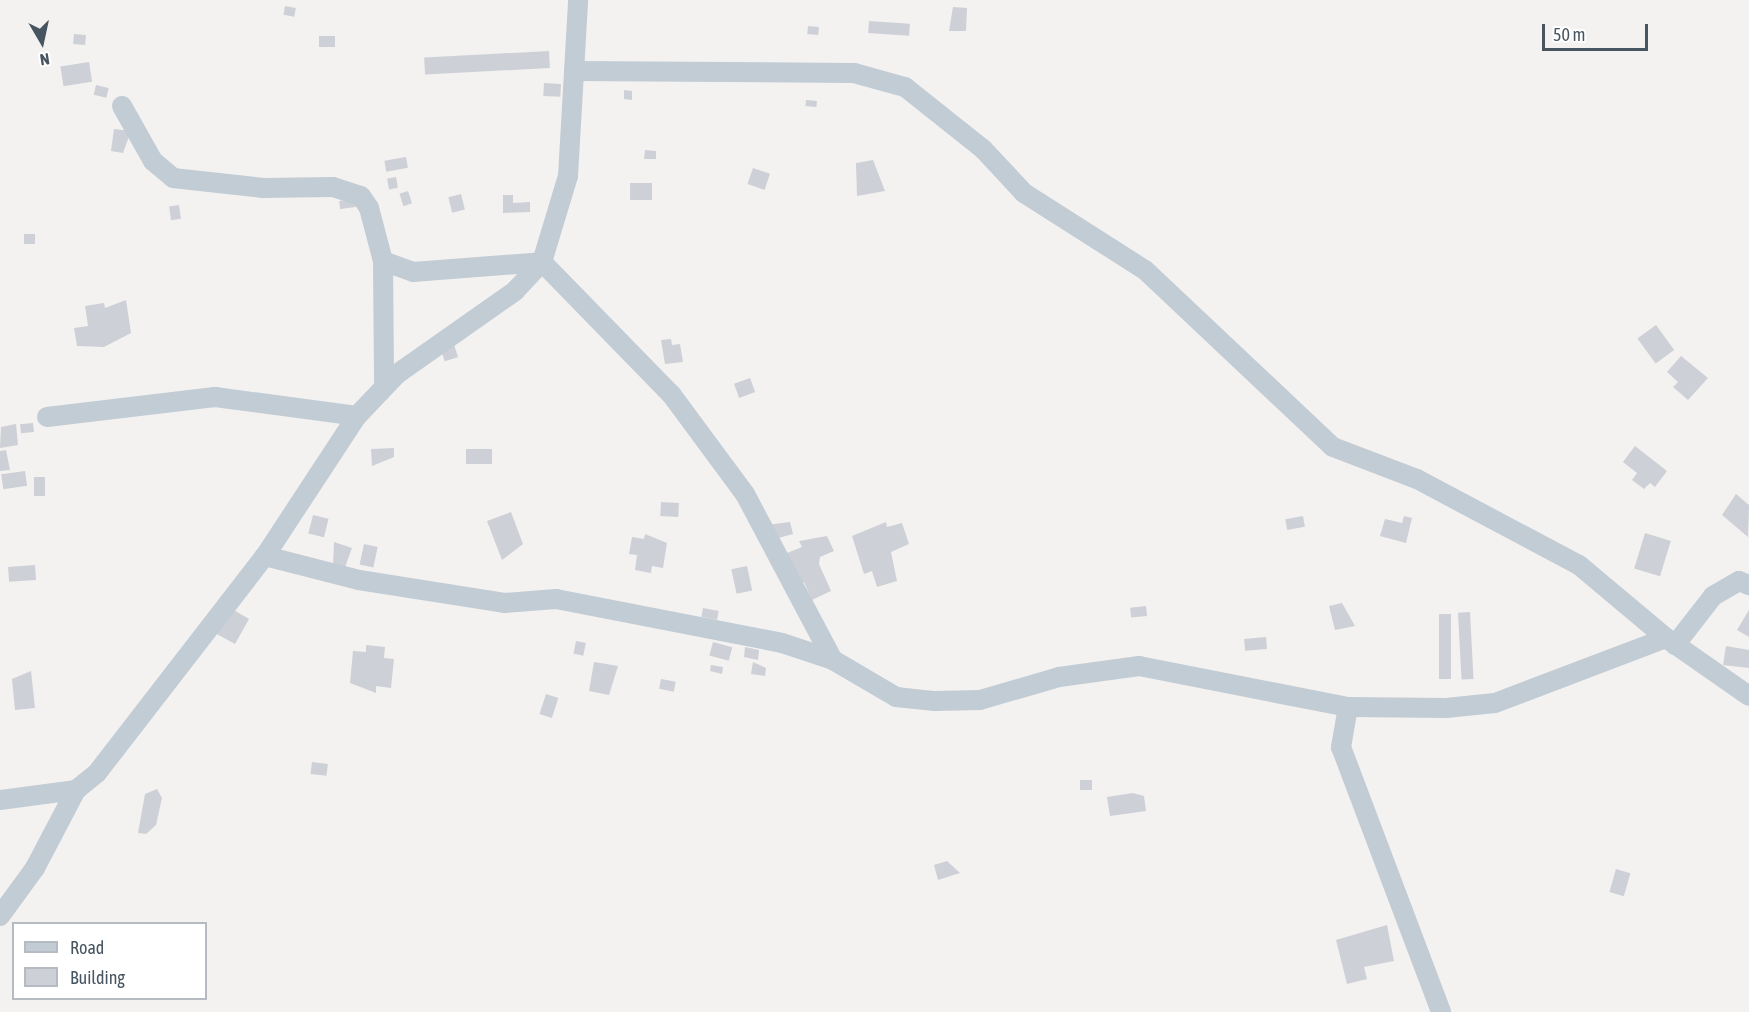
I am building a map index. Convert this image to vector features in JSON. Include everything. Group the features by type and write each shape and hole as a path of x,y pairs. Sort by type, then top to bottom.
{"street":[{"path":"0,916 35,868 76,790 97,773 265,556 357,416 384,387 515,291 542,262 568,177 578,0"},
{"path":"574,71 854,73 905,87 983,149 1024,193 1144,270 1334,447 1417,479 1579,565 1671,641 1749,696"},
{"path":"122,106 153,161 173,178 263,188 352,189 369,208 383,261 384,387"},
{"path":"383,261 413,272 542,262 645,364 745,494 833,660"},
{"path":"47,417 215,397 357,416"},
{"path":"265,556 359,580 504,603 556,599 782,643 833,660 896,697 935,701 980,700 1059,677 1139,666 1348,707 1406,710 1495,703 1671,641 1713,596 1738,581 1749,585"},
{"path":"1348,707 1341,747 1441,1012"},
{"path":"0,800 76,790"}],"building":[{"path":"285,6 296,8 294,17 283,15"},
{"path":"953,7 967,8 966,31 949,31"},
{"path":"869,21 910,24 909,36 868,33"},
{"path":"808,26 819,27 818,35 807,34"},
{"path":"74,34 86,35 85,45 73,44"},
{"path":"319,36 335,36 335,47 319,47"},
{"path":"549,51 550,68 425,75 424,58"},
{"path":"89,62 92,82 63,86 60,67"},
{"path":"544,83 561,84 560,97 543,96"},
{"path":"96,85 109,88 106,98 94,95"},
{"path":"624,90 632,91 632,100 624,99"},
{"path":"806,100 817,101 816,107 805,106"},
{"path":"114,129 131,131 123,153 111,151"},
{"path":"645,150 656,151 656,159 644,159"},
{"path":"406,157 408,168 386,172 384,161"},
{"path":"873,160 885,191 857,196 856,163"},
{"path":"753,168 770,174 764,190 747,184"},
{"path":"396,177 398,188 389,189 387,179"},
{"path":"630,183 652,183 652,200 630,200"},
{"path":"408,191 412,203 403,206 399,194"},
{"path":"461,194 465,210 452,213 448,197"},
{"path":"503,195 513,195 513,203 530,202 530,212 503,213"},
{"path":"355,199 356,207 340,209 339,201"},
{"path":"179,205 181,219 171,220 169,206"},
{"path":"24,234 35,234 35,244 24,244"},
{"path":"126,300 131,333 104,347 77,346 74,328 88,326 85,306 104,303 105,308"},
{"path":"1656,325 1674,350 1656,364 1637,339"},
{"path":"671,339 672,345 680,344 683,362 665,364 661,340"},
{"path":"453,341 458,357 445,361 440,345"},
{"path":"1681,356 1708,378 1688,400 1673,387 1678,382 1667,372"},
{"path":"750,378 755,392 739,398 734,384"},
{"path":"33,423 34,432 21,433 20,424"},
{"path":"16,424 18,445 0,448 1,427"},
{"path":"1635,446 1667,471 1655,487 1650,483 1644,489 1632,480 1637,473 1623,462"},
{"path":"394,448 394,457 372,466 371,449"},
{"path":"466,449 492,449 492,464 466,464"},
{"path":"6,450 10,470 0,471 0,451"},
{"path":"25,471 27,486 3,489 1,474"},
{"path":"34,477 45,477 45,496 34,496"},
{"path":"1736,494 1749,505 1748,537 1722,515"},
{"path":"661,502 679,503 678,517 660,516"},
{"path":"511,512 523,544 502,560 487,521"},
{"path":"313,515 329,519 324,537 308,533"},
{"path":"1303,516 1305,527 1287,530 1285,519"},
{"path":"1404,516 1412,518 1406,543 1380,536 1385,519 1402,523"},
{"path":"790,522 793,534 771,540 767,525"},
{"path":"886,522 887,527 902,523 909,544 891,552 897,581 877,587 872,571 864,574 852,536"},
{"path":"1645,533 1671,541 1660,576 1634,568"},
{"path":"645,534 667,543 663,568 652,566 651,573 635,570 637,555 629,554 632,537 644,539"},
{"path":"827,536 834,551 820,557 819,564 831,591 812,600 804,582 796,586 782,555 802,547 799,541"},
{"path":"334,542 352,548 344,570 333,567"},
{"path":"364,544 378,547 373,567 360,565"},
{"path":"35,565 36,580 9,582 8,567"},
{"path":"747,566 752,590 737,594 731,569"},
{"path":"1342,603 1355,626 1335,630 1329,606"},
{"path":"1146,606 1147,616 1131,618 1130,608"},
{"path":"703,608 719,611 717,620 701,617"},
{"path":"232,609 249,619 235,644 213,632"},
{"path":"1749,610 1749,637 1737,630"},
{"path":"1470,612 1474,679 1462,680 1458,613"},
{"path":"1439,614 1451,614 1451,679 1439,679"},
{"path":"1266,637 1267,649 1245,651 1244,639"},
{"path":"576,641 586,643 583,656 574,654"},
{"path":"713,642 732,647 729,661 709,656"},
{"path":"366,645 385,647 384,658 394,659 391,688 376,686 376,693 350,683 353,651 366,652"},
{"path":"1726,646 1749,650 1749,668 1723,665"},
{"path":"745,647 759,650 758,660 744,657"},
{"path":"594,662 618,666 609,695 589,691"},
{"path":"753,662 766,668 765,676 751,674"},
{"path":"711,665 723,667 722,674 710,671"},
{"path":"31,671 35,708 15,710 12,679"},
{"path":"661,679 676,682 674,692 659,689"},
{"path":"546,694 558,698 552,718 540,714"},
{"path":"312,762 328,764 326,776 311,774"},
{"path":"1080,780 1092,780 1092,790 1080,790"},
{"path":"157,789 162,798 156,825 146,834 138,833 145,794"},
{"path":"1133,793 1144,796 1146,811 1110,816 1107,797"},
{"path":"947,861 960,873 938,880 934,865"},
{"path":"1616,869 1630,873 1624,896 1609,892"},
{"path":"1387,925 1394,961 1364,967 1367,979 1347,984 1336,940"}]}
